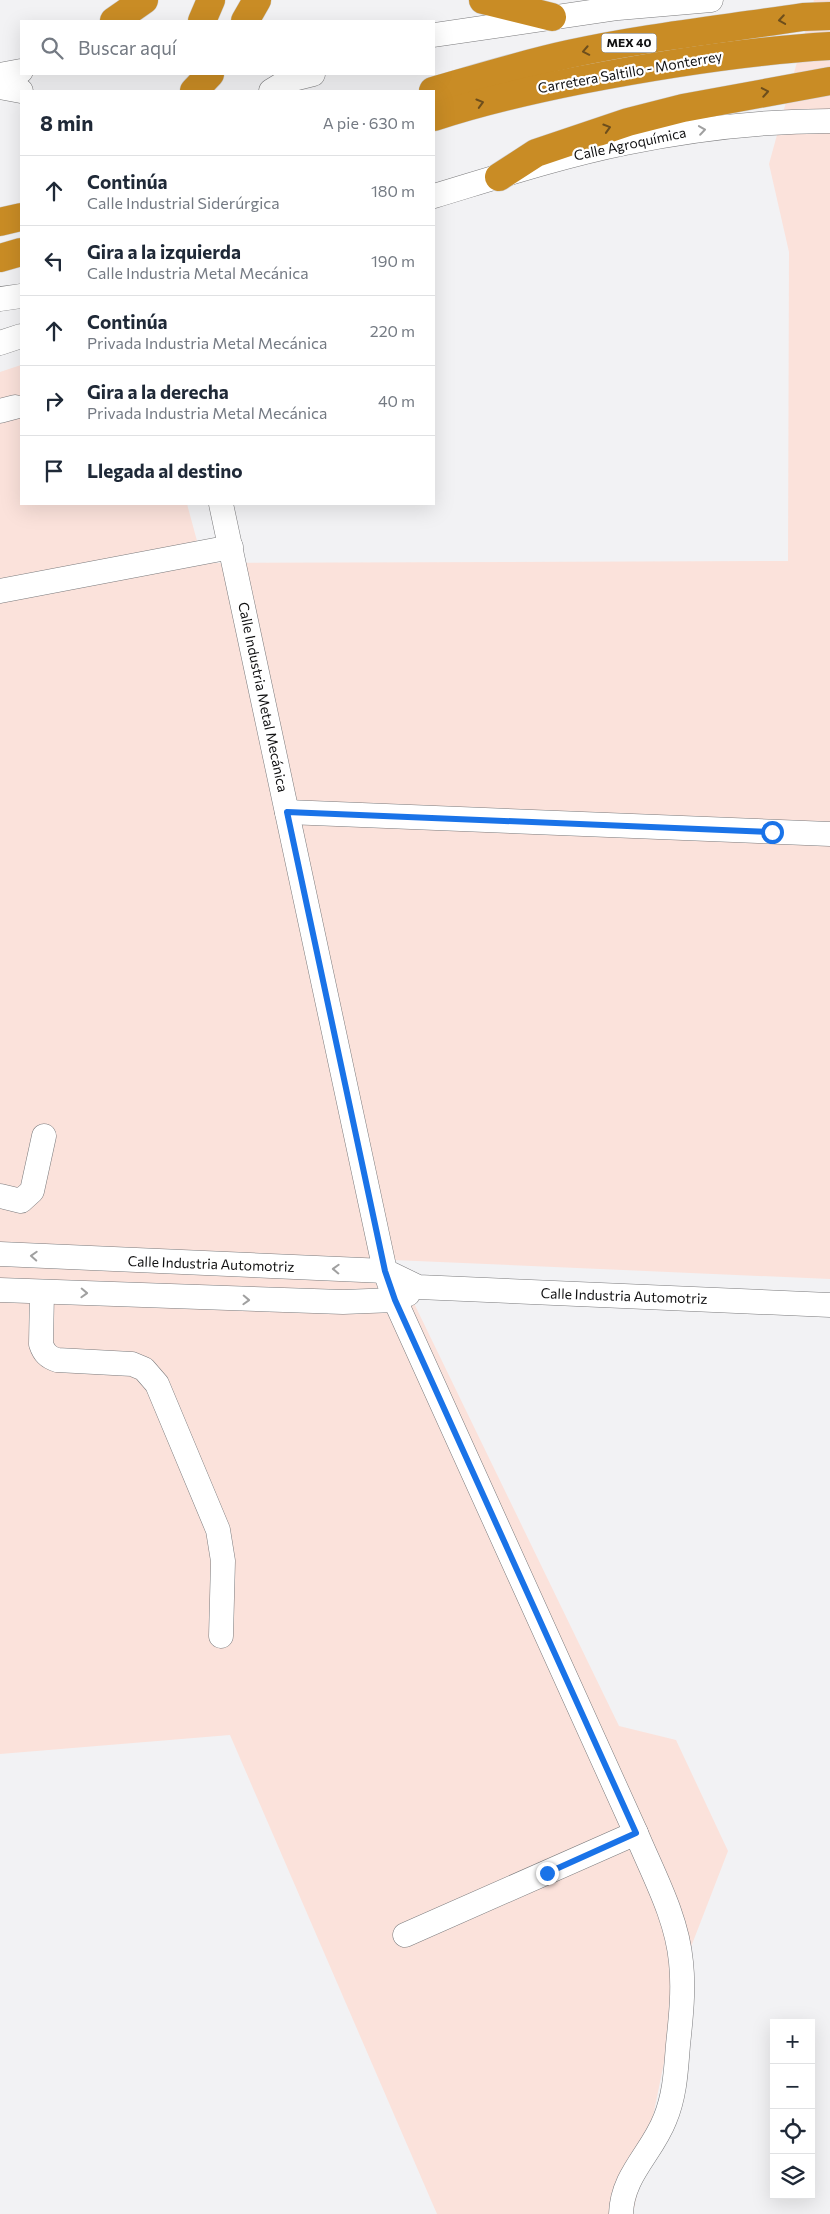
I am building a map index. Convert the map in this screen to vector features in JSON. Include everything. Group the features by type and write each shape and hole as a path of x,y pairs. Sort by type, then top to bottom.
{"highway":[{"path":"115,20 144,0"},
{"path":"202,20 211,0"},
{"path":"246,20 257,0"},
{"path":"482,0 552,16"},
{"name":"Carretera Saltillo - Monterrey","path":"435,90 569,54 631,42 803,17 830,16"},
{"name":"Carretera Saltillo - Monterrey","path":"435,116 515,93 650,66 722,55 830,46"},
{"path":"184,75 185,90"},
{"path":"195,90 209,75"},
{"path":"499,177 536,153 628,122 683,108 830,81"},
{"path":"0,222 20,217"},
{"path":"0,258 20,252"}],"street":[{"path":"435,35 552,16 711,0"},
{"path":"435,47 470,30"},
{"path":"0,75 20,71"},
{"path":"273,90 288,80 309,75"},
{"path":"0,87 20,92"},
{"name":"Calle Agroquímica","path":"435,196 589,152 668,135 749,124 830,121"},
{"path":"0,299 20,296"},
{"path":"0,343 20,336"},
{"name":"Calle Industria Metal Mecánica","path":"221,505 385,1271 395,1300 636,1833 672,1923 681,1960 682,1992 672,2098 664,2122 627,2183 621,2214"},
{"path":"0,591 231,547"},
{"path":"287,812 830,834"},
{"path":"0,1196 21,1201 32,1191 44,1136"},
{"name":"Calle Industria Automotriz","path":"0,1254 385,1271 418,1287 830,1304"},
{"path":"0,1290 277,1301 395,1300 418,1287"},
{"path":"42,1292 41,1344 43,1351 49,1357 57,1360 132,1364 144,1369 157,1384 218,1530 223,1562 221,1636"},
{"path":"405,1935 636,1833"}],"shaded area":[{"path":"814,0 830,0 830,1279 393,1260 619,1726 676,1740 728,1851 684,1965 633,2214 437,2214 230,1735 0,1754 0,372 20,365 20,505 187,505 203,563 788,561 789,252 769,164"}],"route":[{"path":"547,1873 636,1833 395,1300 385,1271 373,1222 287,812 772,832"}]}
